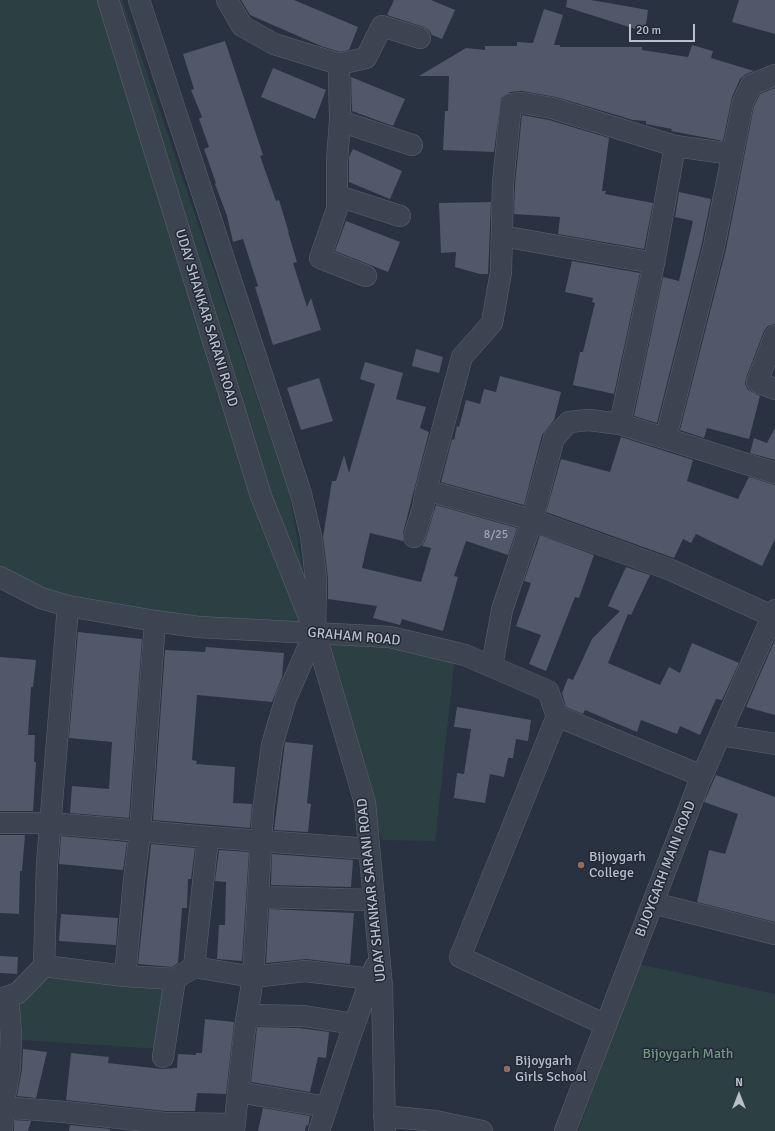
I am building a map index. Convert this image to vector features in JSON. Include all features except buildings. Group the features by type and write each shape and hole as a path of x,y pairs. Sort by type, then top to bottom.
{"street":[{"name":"UDAY SHANKAR SARANI ROAD","path":"108,0 261,496 315,632 365,803 382,987 385,1123"},
{"name":"UDAY SHANKAR SARANI ROAD","path":"138,0 300,494 311,536 316,579 315,632"},
{"path":"226,0 242,26 267,40 339,64 366,58 382,26 420,38"},
{"path":"339,64 340,121 337,161 337,209 320,258 366,276"},
{"path":"666,437 714,246 743,102 750,85 775,75"},
{"path":"414,537 423,508 426,490 462,357 492,323 501,272 503,182 511,104 523,103 552,108 675,146 732,154"},
{"path":"340,121 412,146"},
{"path":"620,424 654,263 675,146"},
{"path":"338,196 400,216"},
{"path":"502,236 654,263"},
{"path":"775,336 757,382 775,389"},
{"path":"492,666 502,610 532,520 554,438 569,422 589,420 620,424 775,472"},
{"path":"426,490 532,520 671,570 774,613"},
{"name":"GRAHAM ROAD","path":"0,577 42,598 68,606 155,621 198,627 288,633 315,632 390,637 465,655 548,691 556,716"},
{"path":"2,1131 1,1107 10,1067 11,1034 4,998 18,993 44,966 47,864 68,606"},
{"name":"BIJOYGARH MAIN ROAD","path":"565,1131 702,776 774,613"},
{"path":"125,976 140,832 155,621"},
{"path":"1,1107 164,1123 234,1128 247,1015 253,977 261,841 272,744 286,698 315,632"},
{"path":"606,1025 460,957 556,716 702,776"},
{"path":"720,735 775,744"},
{"path":"0,823 50,823 140,832 369,849"},
{"path":"194,967 208,837"},
{"path":"258,898 374,900"},
{"path":"653,903 775,934"},
{"path":"320,1131 354,1024 379,957"},
{"path":"44,966 125,976 175,979 194,967 253,977 305,971 371,979"},
{"path":"163,1057 175,979"},
{"path":"247,1015 304,1016 354,1024"},
{"path":"238,1092 327,1107"},
{"path":"385,1123 435,1121 482,1131"}],"green space":[{"path":"0,0 122,0 289,492 314,633 60,615 0,578"},
{"path":"327,644 387,644 455,656 435,841 382,840 372,812"},
{"name":"Bijoygarh Math","path":"639,964 775,994 775,1131 578,1131"},
{"path":"47,973 170,981 160,1049 22,1040 17,1003"}],"place":[{"name":"Bijoygarh College","path":"581,865"},
{"name":"Bijoygarh Girls School","path":"507,1069"}]}
